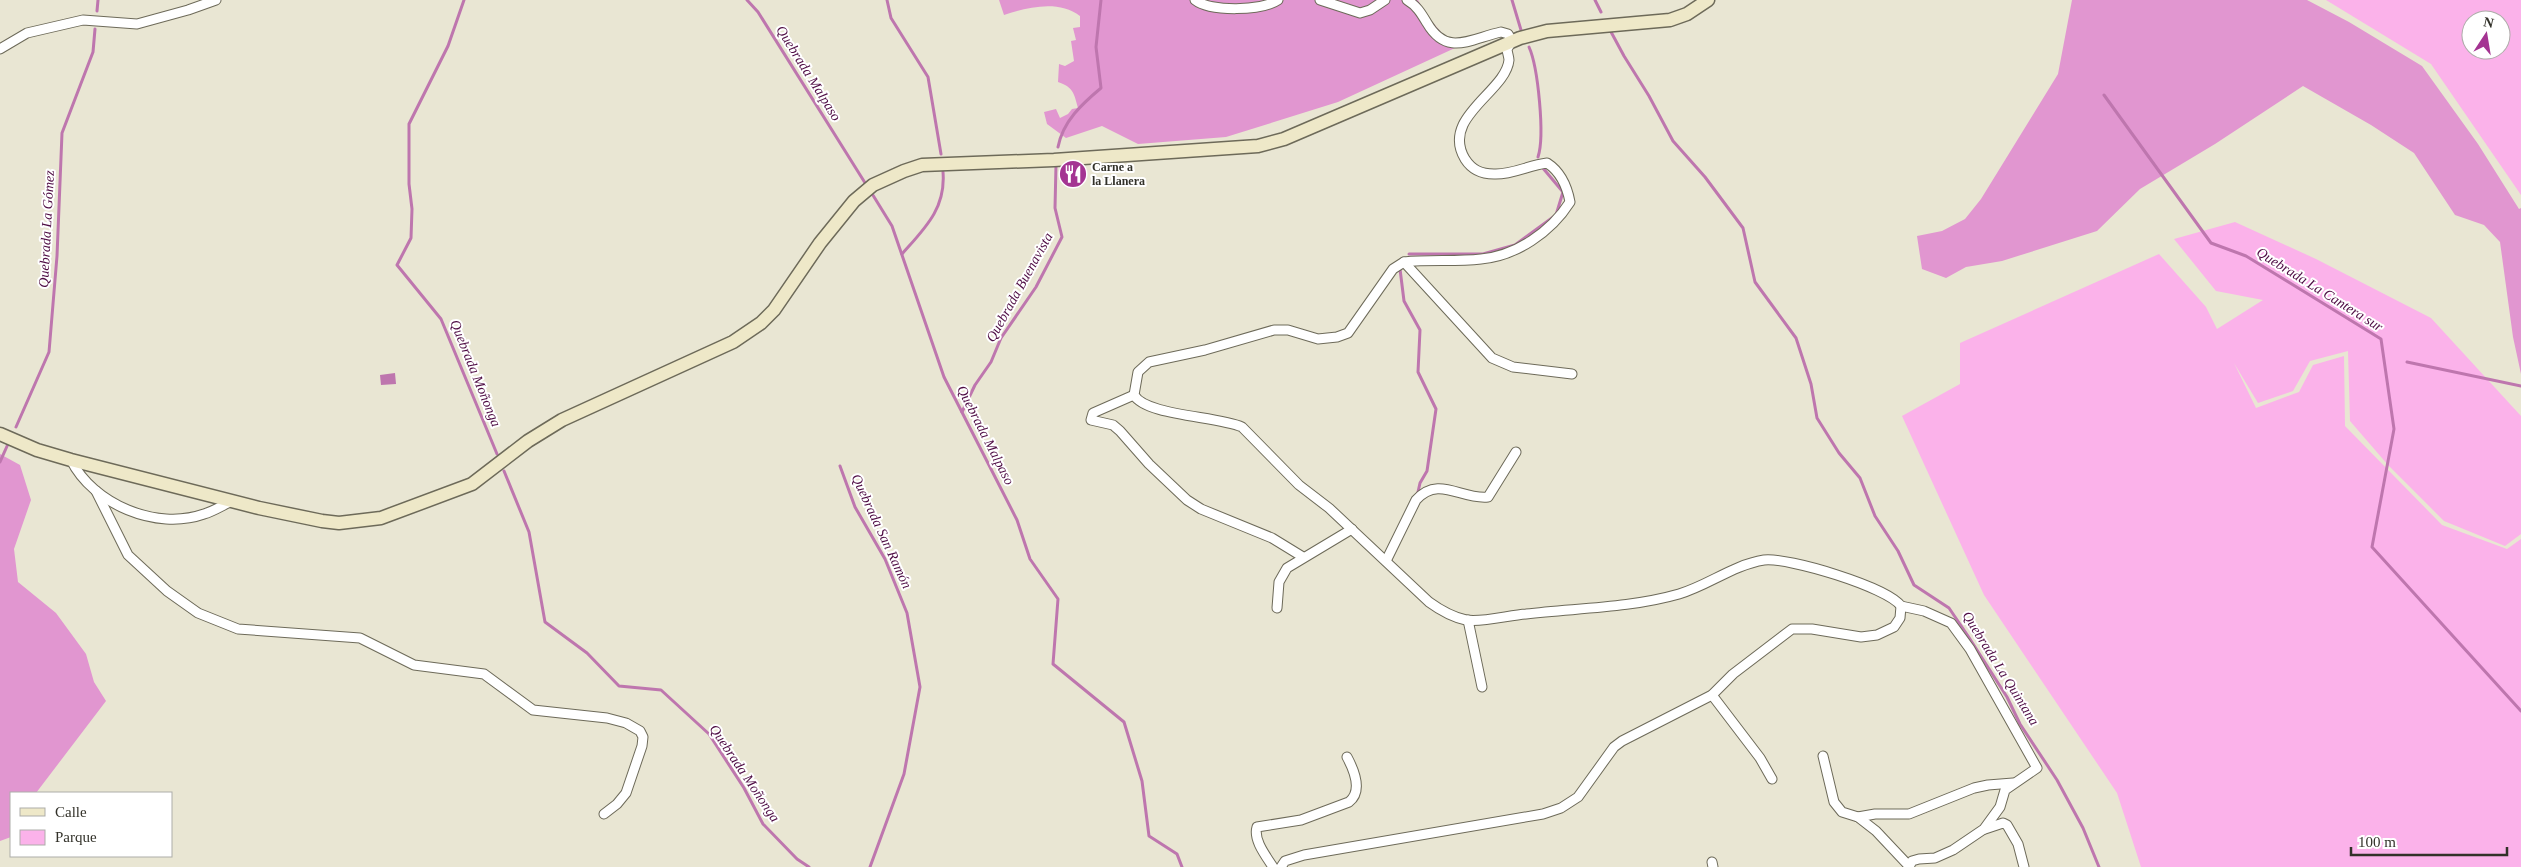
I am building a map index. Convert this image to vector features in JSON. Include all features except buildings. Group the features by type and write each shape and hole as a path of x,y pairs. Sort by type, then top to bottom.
{"main road":[{"path":"0,434 37,450 71,460 232,501 322,521 339,523 381,518 472,484 528,441 562,420 733,342 761,323 790,290 836,223 869,189 904,171 922,165 1054,160 1258,146 1284,140 1512,41 1547,30 1670,20 1687,14 1708,0"}],"street":[{"path":"0,49 27,33 83,20 137,24 216,0"},
{"path":"1195,0 1200,4 1210,6 1250,8 1264,6 1278,0"},
{"path":"1320,0 1360,13 1370,10 1385,0"},
{"path":"1134,395 1138,372 1149,362 1205,350 1274,330 1288,330 1318,339 1337,337 1348,333 1393,269 1404,262 1475,260 1502,255 1530,241 1551,225 1570,202 1568,192 1557,169 1547,163 1496,175 1486,174 1478,172 1469,165 1460,150 1460,132 1480,101 1504,72 1509,60 1507,49 1512,41 1508,34 1501,32 1455,45 1442,41 1434,35 1419,9 1407,0"},
{"path":"1404,262 1492,358 1513,367 1572,374"},
{"path":"1134,395 1141,403 1159,409 1230,422 1242,427 1299,485 1352,529 1428,602 1445,613 1468,620 1572,608 1604,607 1680,594 1742,566 1765,560 1801,565 1862,584 1895,599 1901,606 1944,619 1950,623 1970,649 2037,767 2005,790 1997,812 1984,829 1953,850 1935,858 1919,859 1909,866 1876,831 1858,817 1842,812 1834,802 1823,756"},
{"path":"1134,395 1093,413 1091,420 1114,425 1149,464 1187,500 1201,509 1272,538 1303,557"},
{"path":"1386,561 1416,500 1423,492 1432,488 1441,488 1488,497 1516,452"},
{"path":"71,460 79,476 96,491 121,507 156,517 181,518 203,514 232,501"},
{"path":"96,491 128,554 167,591 198,613 238,629 360,638 414,665 484,674 533,710 607,718 640,731 643,737 642,746 626,793 618,804 604,814"},
{"path":"1277,608 1279,582 1282,574 1303,557 1352,529"},
{"path":"1281,867 1285,861 1304,855 1543,814 1561,808 1578,797 1614,747 1622,740 1712,695 1733,674 1792,629 1812,629 1861,637 1877,635 1894,627 1900,618 1901,606"},
{"path":"1468,620 1482,687"},
{"path":"1712,695 1760,758 1772,779"},
{"path":"1273,867 1261,847 1256,834 1257,827 1301,820 1349,802 1354,796 1356,782 1355,773 1347,757"},
{"path":"1858,817 1875,814 1909,814 1974,788 2016,783"},
{"path":"1984,829 2003,824 2007,825 2018,844 2024,867"}],"green space":[{"path":"2326,0 2521,0 2521,195 2431,64"},
{"path":"2235,222 2316,259 2431,318 2521,416 2521,534 2505,546 2444,521 2388,465 2350,421 2348,351 2310,361 2293,391 2258,403 2234,363 2256,408 2299,392 2313,365 2344,356 2345,426 2442,525 2507,549 2521,539 2521,867 2141,867 2117,793 1984,595 1902,416 1960,384 1960,343 2159,254 2206,307 2217,329 2263,300 2216,291 2174,239"}],"shaded area":[{"path":"999,0 1418,0 1427,16 1455,48 1338,102 1226,137 1138,144 1102,126 1066,138 1047,124 1044,112 1056,109 1060,118 1068,114 1072,109 1078,108 1070,88 1058,82 1059,64 1065,66 1074,61 1071,41 1076,40 1073,28 1080,27 1080,16 1063,8 1043,6 1004,15"},
{"path":"2072,0 2307,0 2349,22 2422,66 2478,144 2519,209 2521,208 2521,374 2513,337 2500,242 2484,225 2455,215 2414,153 2371,125 2303,86 2215,144 2140,189 2097,231 2002,261 1966,267 1946,278 1922,269 1917,236 1942,231 1965,219 1981,199 2058,74"},
{"path":"395,373 396,384 381,385 380,375"},
{"path":"0,454 20,465 31,500 14,549 18,582 56,613 86,654 94,682 106,701 37,792 10,792 10,837 0,841"}],"waterway":[{"name":"Quebrada La Gómez","path":"97,11 98,0"},
{"name":"Quebrada Moñonga","path":"464,0 448,46 409,124 409,184 412,209 411,238 397,265 441,319 497,454"},
{"name":"Quebrada Malpaso","path":"747,0 758,12 867,186"},
{"path":"887,0 891,18 928,77 941,154"},
{"name":"Quebrada Buenavista","path":"1058,147 1064,129 1074,114 1101,88 1096,47 1101,0"},
{"path":"1512,0 1521,30"},
{"name":"Quebrada La Quintana","path":"1595,0 1601,12"},
{"name":"Quebrada La Gómez","path":"16,427 49,352 57,256 62,133 93,52 95,29"},
{"name":"Quebrada La Quintana","path":"1610,30 1673,141 1705,177 1743,228 1755,282 1796,338 1811,384 1817,418 1839,453 1860,478 1875,516 1898,551 1914,585 1949,608 1968,636 2007,697 2020,724 2057,780 2083,828 2099,867"},
{"path":"1529,47 1540,102 1541,134 1538,157"},
{"name":"Quebrada La Cantera sur","path":"2104,95 2211,243 2246,256 2381,339 2394,429 2372,547 2521,711"},
{"name":"Quebrada Buenavista","path":"962,412 975,385 991,362 1001,338 1036,287 1062,237 1055,208 1056,165"},
{"path":"1409,254 1483,254 1515,245 1556,215 1563,192 1542,167"},
{"path":"902,254 925,227 937,208 941,197 943,172"},
{"name":"Quebrada Malpaso","path":"871,192 892,226 944,377 1017,520 1030,559 1058,599 1053,664 1124,722 1142,781 1149,836 1177,854 1182,867"},
{"path":"1400,269 1404,301 1420,330 1418,372 1436,409 1427,471 1420,483 1418,492"},
{"path":"2407,362 2521,386"},
{"name":"Quebrada La Gómez","path":"0,462 8,444"},
{"name":"Quebrada San Ramón","path":"840,466 855,507 885,559 907,613 920,687 904,774 870,867"},
{"name":"Quebrada Moñonga","path":"504,471 529,532 545,622 587,653 619,686 661,690 709,734 744,788 763,824 797,859 809,867"}],"place":[{"name":"Carne a la Llanera","path":"1073,174"}]}
